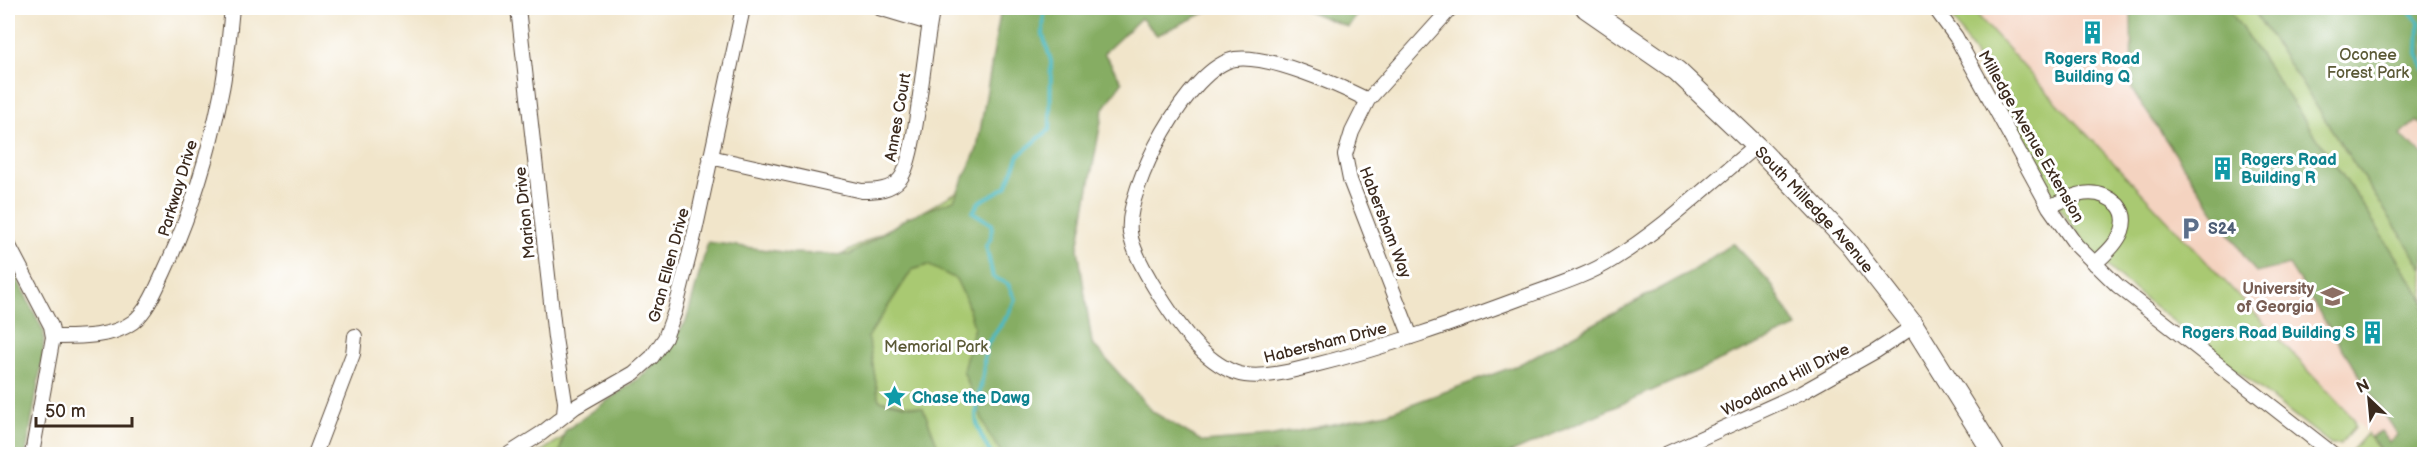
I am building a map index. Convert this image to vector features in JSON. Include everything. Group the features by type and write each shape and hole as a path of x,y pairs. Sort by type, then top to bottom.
{"main road":[{"name":"South Milledge Avenue","path":"1586,8 1677,71 1756,146 1850,244 1914,327 1994,454"}],"street":[{"name":"Parkway Drive","path":"53,337 103,334 119,329 132,322 144,311 155,291 182,234 222,93 232,8"},
{"name":"Marion Drive","path":"518,8 555,338 565,402 564,415"},
{"name":"Gran Ellen Drive","path":"509,454 542,433 564,415 634,372 652,357 665,338 675,311 743,8"},
{"path":"879,8 929,23"},
{"name":"Annes Court","path":"710,157 862,192 890,187 901,178 909,156 933,8"},
{"name":"Habersham Way","path":"1412,337 1350,180 1345,155 1352,132 1368,100 1451,8"},
{"name":"Milledge Avenue Extension","path":"1935,8 1956,37 2049,207 2076,245 2118,286 2333,454"},
{"name":"Habersham Drive","path":"1368,100 1336,84 1295,70 1248,58 1225,62 1203,76 1185,99 1145,166 1135,194 1130,231 1133,246 1158,292 1202,351 1227,369 1245,375 1272,374 1342,358 1412,337 1569,280 1608,262 1650,235 1756,146"},
{"path":"2049,207 2073,195 2092,193 2104,195 2121,209 2124,219 2118,239 2095,264"},
{"path":"8,244 51,326 53,337 32,454"},
{"name":"Woodland Hill Drive","path":"1666,454 1801,393 1914,327"},
{"path":"315,454 353,354 355,336"}],"shaded area":[{"name":"University of Georgia","path":"1963,8 2424,8 2424,454 2387,454 2093,140"}],"green space":[{"path":"1001,8 1215,8 1157,35 1141,18 1104,53 1122,82 1103,110 1078,248 1092,343 1153,412 1203,442 1269,437 1387,413 1518,365 1690,272 1733,243 1770,282 1797,327 1508,454 1002,454 988,433 963,371 974,327 966,300 956,279 928,265 912,270 868,337 879,400 923,408 941,454 559,454 565,431 646,373 686,322 708,242 790,253 850,255 908,217 954,200 977,149"},
{"path":"1300,8 1361,8 1348,27"},
{"path":"1946,8 1971,8 2354,419 2355,427 2340,444 2331,444 2146,300 2088,247 2058,207 1980,63"},
{"path":"2131,8 2228,8 2362,204 2424,301 2424,454 2383,454 2371,437 2381,431 2389,442 2398,435 2289,265 2256,273 2132,90"},
{"path":"2228,8 2252,8 2424,270 2424,301 2362,204"},
{"name":"Oconee Forest Park","path":"2252,8 2424,8 2424,124 2416,121 2400,136 2424,154 2424,270"},
{"name":"Memorial Park","path":"960,190 1144,454 537,454 635,392 812,271 889,229 892,245 911,218"},
{"path":"8,261 44,332 43,355 26,454 8,454"},
{"path":"2367,434 2383,454 2351,454 2352,450"}],"waterway":[{"path":"991,454 979,432 976,415 985,353 986,347 1009,313 1015,299 1008,284 993,277 986,246 991,238 992,224 973,212 979,202 1006,187 1019,155 1050,129 1051,61 1043,35 1044,8"},
{"path":"2407,8 2419,22 2418,54 2424,69"}],"place":[{"name":"Rogers Road Building Q","path":"2092,33"},
{"name":"Rogers Road Building R","path":"2223,168"},
{"name":"S24","path":"2190,228"},
{"name":"University of Georgia","path":"2332,297"},
{"name":"Rogers Road Building S","path":"2373,332"},
{"name":"Chase the Dawg","path":"894,397"}]}
